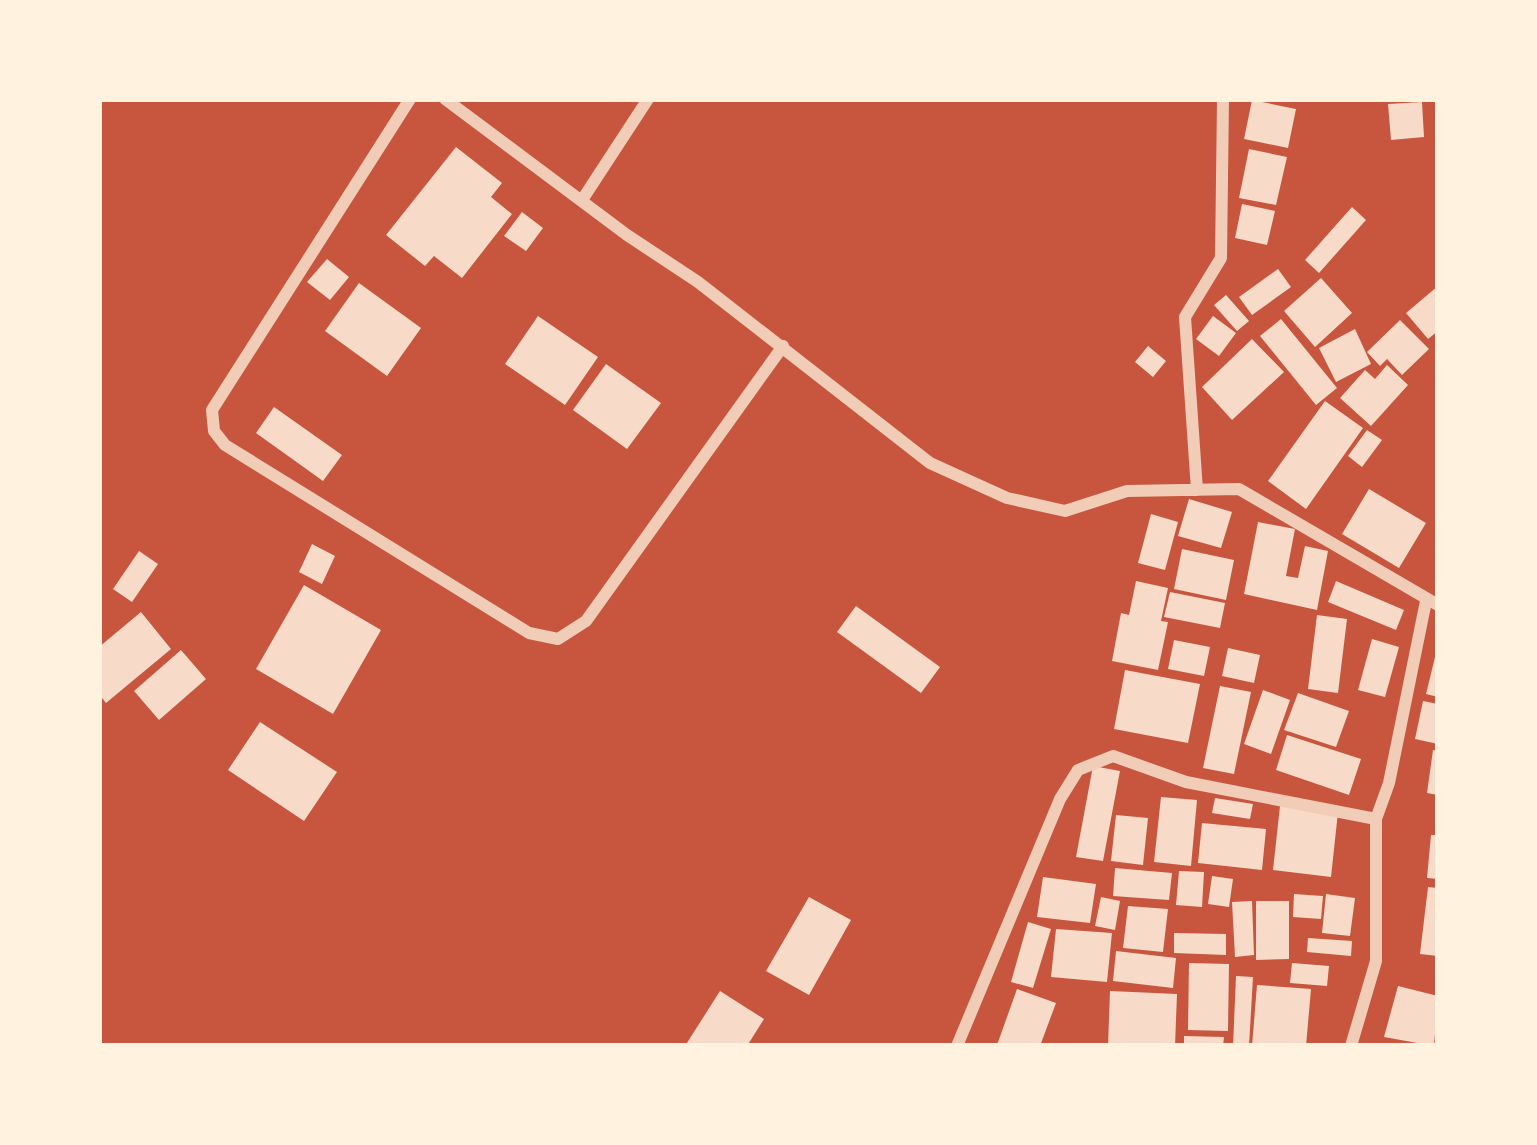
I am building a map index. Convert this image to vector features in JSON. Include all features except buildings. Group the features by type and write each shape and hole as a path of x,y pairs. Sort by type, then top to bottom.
{"street":[{"path":"410,99 212,410 214,431 225,446 529,632 558,639 586,621 782,346"},
{"path":"445,99 782,346 930,463 1007,498 1065,511 1127,491 1239,489 1432,603 1376,819 1376,961 1351,1046"},
{"path":"582,200 648,99"},
{"path":"1197,490 1185,317 1221,258 1223,99"},
{"path":"957,1046 1060,799 1078,770 1113,756 1186,782 1376,819"}]}
